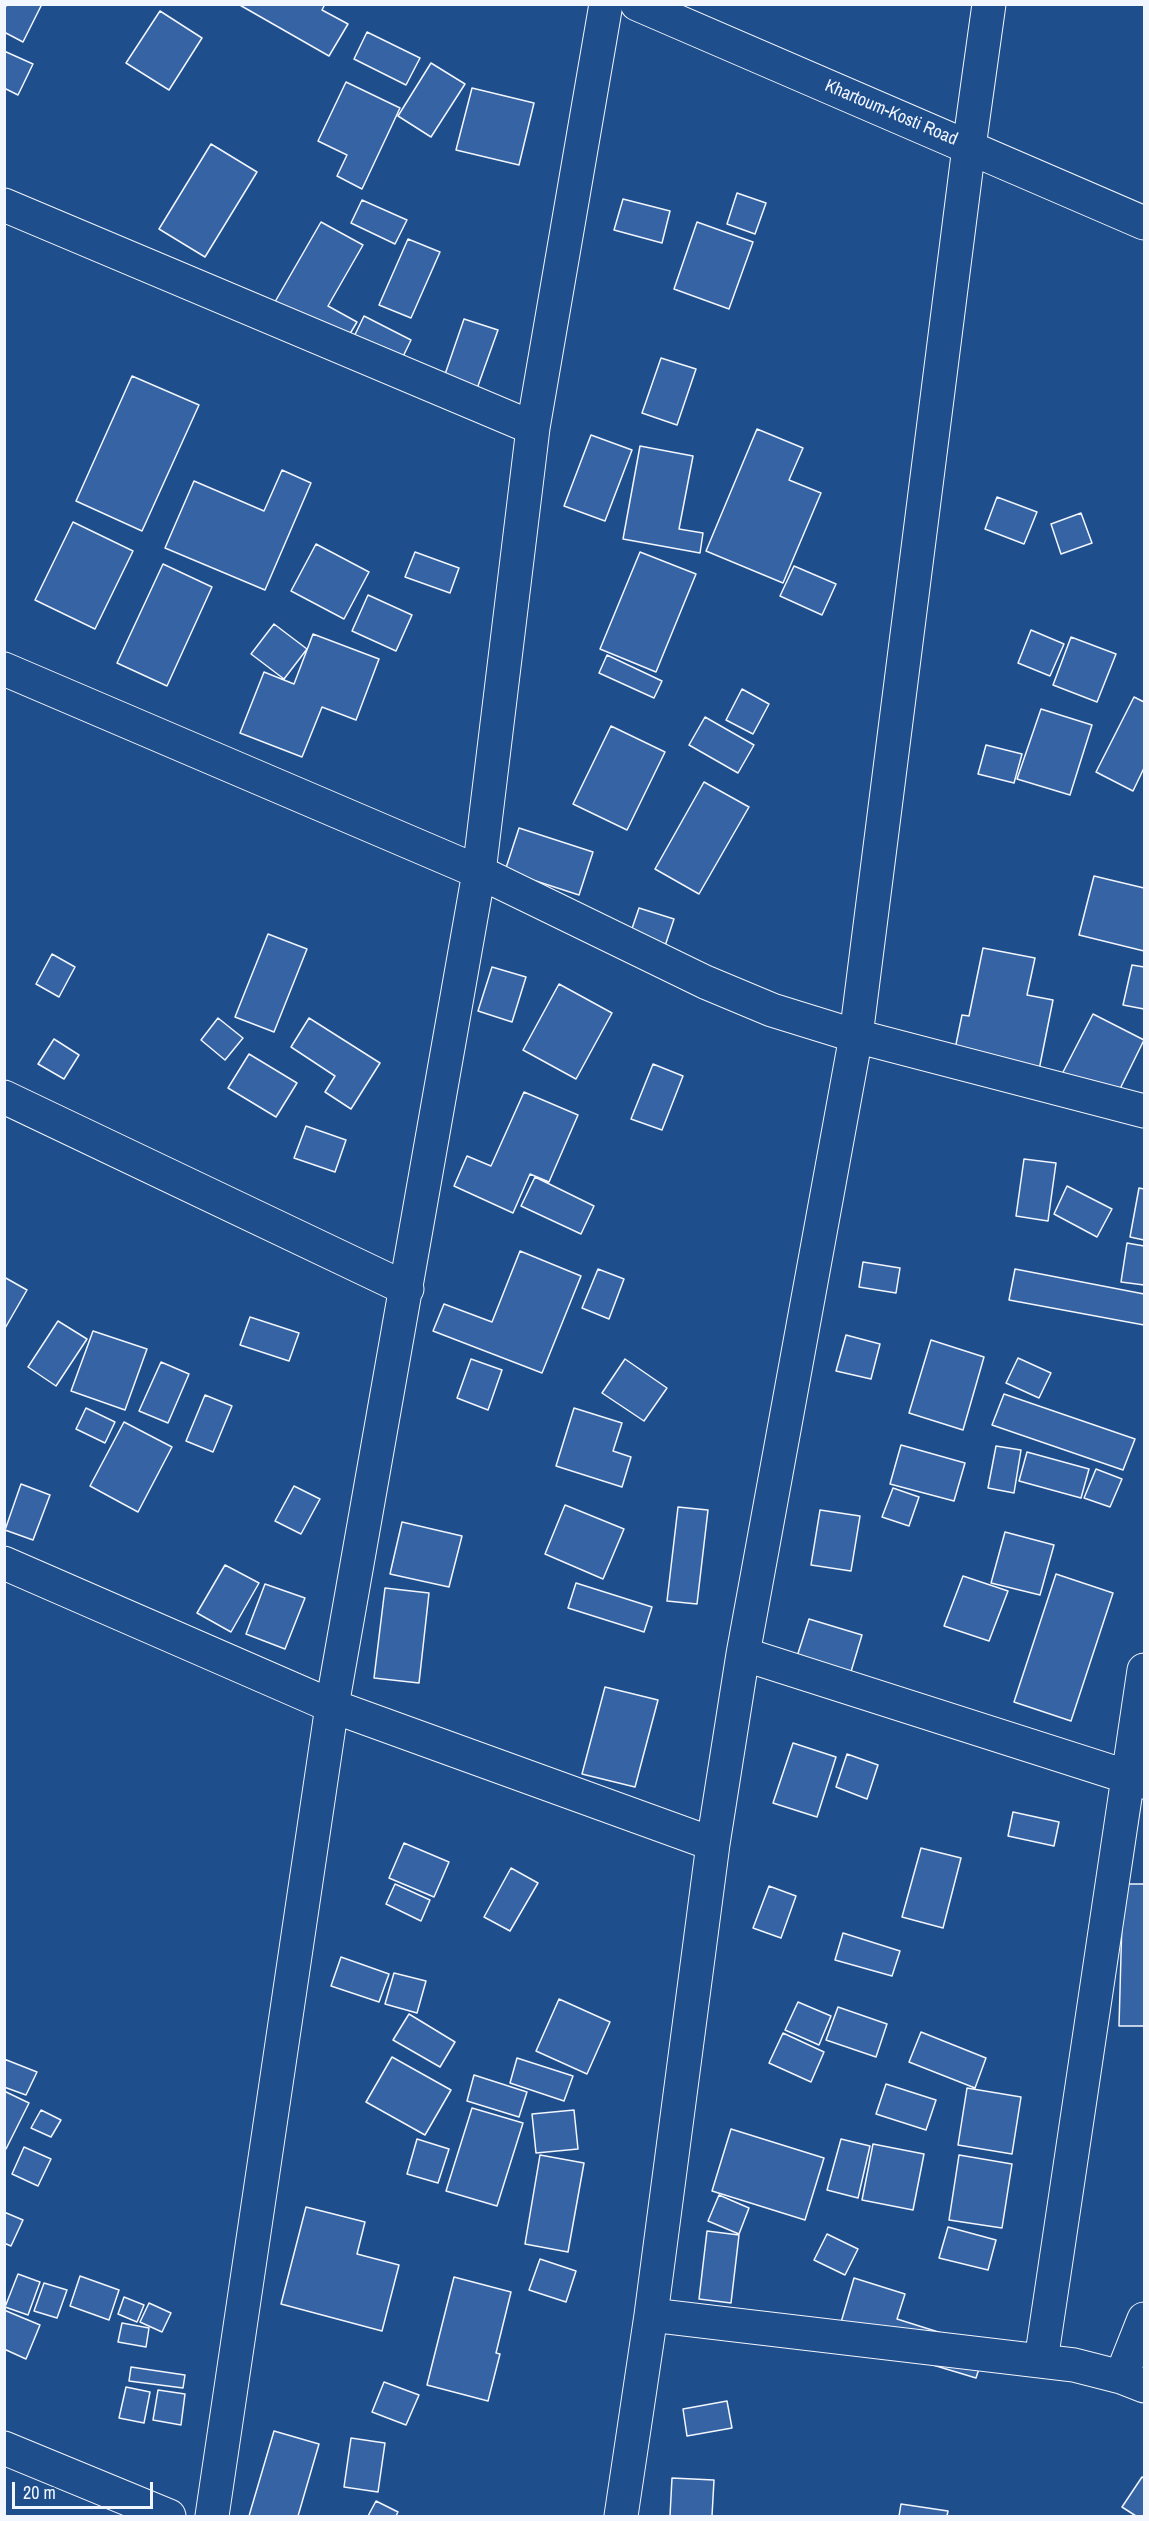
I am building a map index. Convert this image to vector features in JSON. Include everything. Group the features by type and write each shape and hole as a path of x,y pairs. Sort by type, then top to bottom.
{"main road":[{"path":"212,2517 332,1706 479,872 533,428 606,4"},
{"name":"Khartoum-Kosti Road","path":"637,4 1144,223"},
{"path":"621,2517 651,2315 713,1844 743,1654 856,1036 989,4"},
{"path":"4,206 533,428"},
{"path":"4,669 479,872 705,982 772,1010 856,1036 1144,1111"},
{"path":"4,1097 407,1289"},
{"path":"4,1563 332,1706 713,1844"},
{"path":"743,1654 1137,1779"},
{"path":"1041,2361 1137,1779 1144,1670"},
{"path":"651,2315 1074,2365 1133,2382 1144,2319"},
{"path":"4,2448 169,2517"}],"building":[{"path":"7,4 42,4 23,42 4,32 4,10"},
{"path":"238,4 325,4 322,10 348,24 329,56"},
{"path":"160,11 202,38 169,90 126,63"},
{"path":"367,32 420,58 406,85 354,59"},
{"path":"4,51 33,64 18,95 4,88"},
{"path":"431,63 465,84 431,137 398,116"},
{"path":"346,82 400,108 362,189 337,176 347,155 318,141"},
{"path":"472,88 534,103 519,165 456,150"},
{"path":"211,144 257,172 205,257 159,229"},
{"path":"737,193 766,203 755,234 727,224"},
{"path":"623,199 670,211 662,243 614,230"},
{"path":"362,200 407,220 395,244 351,223"},
{"path":"321,222 363,245 328,306 357,322 342,347 272,307"},
{"path":"697,222 753,242 729,309 674,289"},
{"path":"408,239 440,252 411,318 379,305"},
{"path":"364,316 411,340 396,371 349,347"},
{"path":"464,319 498,330 474,397 441,386"},
{"path":"661,358 696,369 677,425 642,413"},
{"path":"132,376 199,405 142,531 76,501"},
{"path":"757,429 803,448 789,480 821,493 783,583 706,551"},
{"path":"591,435 632,450 605,521 564,506"},
{"path":"640,446 693,456 679,529 703,533 700,553 623,539"},
{"path":"282,470 311,483 265,590 165,548 194,481 264,511"},
{"path":"997,497 1037,512 1024,544 985,529"},
{"path":"1081,513 1092,543 1061,554 1051,524"},
{"path":"73,522 133,551 95,629 35,600"},
{"path":"316,544 369,572 344,619 291,591"},
{"path":"415,552 459,568 450,593 405,577"},
{"path":"640,552 696,574 656,672 600,649"},
{"path":"163,564 212,587 167,686 117,663"},
{"path":"794,566 836,584 822,615 780,596"},
{"path":"368,595 412,615 396,651 352,631"},
{"path":"274,624 307,649 284,679 251,654"},
{"path":"1031,630 1064,644 1050,676 1018,663"},
{"path":"313,634 379,659 356,720 322,707 302,757 240,733 264,672 294,684"},
{"path":"1071,637 1116,654 1097,702 1053,685"},
{"path":"607,655 662,681 654,698 599,673"},
{"path":"742,689 769,704 753,734 726,720"},
{"path":"1134,697 1144,702 1144,768 1133,791 1096,772"},
{"path":"1041,709 1092,725 1070,795 1017,779"},
{"path":"705,717 754,745 738,773 689,745"},
{"path":"611,726 665,752 627,830 573,804"},
{"path":"986,745 1022,754 1014,783 978,774"},
{"path":"704,782 749,807 699,894 655,869"},
{"path":"519,828 593,852 579,895 505,871"},
{"path":"1094,876 1144,888 1144,951 1079,935"},
{"path":"639,908 674,919 659,964 624,952"},
{"path":"268,934 307,949 274,1032 235,1017"},
{"path":"983,948 1035,958 1027,995 1053,1000 1039,1070 954,1054 962,1015 969,1016"},
{"path":"52,954 75,967 59,997 36,984"},
{"path":"1132,965 1144,967 1144,1009 1123,1005"},
{"path":"492,967 526,977 512,1022 478,1011"},
{"path":"559,984 612,1013 576,1079 523,1050"},
{"path":"1093,1014 1144,1040 1113,1103 1061,1076"},
{"path":"218,1018 243,1038 225,1060 201,1040"},
{"path":"309,1018 380,1063 351,1109 325,1092 335,1076 291,1047"},
{"path":"54,1039 79,1055 64,1079 38,1064"},
{"path":"249,1054 297,1083 276,1117 228,1088"},
{"path":"653,1064 683,1076 662,1130 631,1119"},
{"path":"524,1092 578,1115 549,1182 530,1174 513,1213 454,1186 467,1156 491,1166"},
{"path":"306,1126 346,1140 335,1172 294,1158"},
{"path":"1024,1159 1056,1163 1048,1221 1016,1216"},
{"path":"535,1177 594,1206 581,1234 521,1206"},
{"path":"1067,1186 1112,1209 1097,1237 1054,1214"},
{"path":"1139,1188 1144,1189 1144,1240 1130,1237"},
{"path":"1127,1243 1144,1246 1144,1285 1121,1282"},
{"path":"520,1251 581,1276 542,1373 433,1331 444,1304 492,1322"},
{"path":"863,1262 900,1268 896,1293 859,1287"},
{"path":"598,1269 624,1279 609,1319 582,1308"},
{"path":"1015,1269 1144,1294 1144,1325 1009,1300"},
{"path":"4,1277 27,1290 4,1330"},
{"path":"250,1317 299,1333 289,1361 240,1345"},
{"path":"58,1321 87,1339 56,1386 28,1367"},
{"path":"93,1331 147,1349 125,1410 71,1391"},
{"path":"846,1335 880,1344 871,1379 836,1371"},
{"path":"931,1340 984,1357 963,1430 909,1413"},
{"path":"1018,1358 1051,1373 1039,1398 1006,1383"},
{"path":"471,1359 502,1370 488,1410 457,1398"},
{"path":"625,1359 667,1388 644,1421 602,1393"},
{"path":"161,1362 189,1374 168,1423 139,1411"},
{"path":"1004,1394 1135,1439 1123,1470 992,1425"},
{"path":"205,1395 232,1406 213,1452 186,1441"},
{"path":"86,1408 115,1422 105,1443 76,1429"},
{"path":"574,1408 622,1423 613,1451 631,1457 622,1487 556,1466"},
{"path":"124,1422 172,1447 138,1512 90,1486"},
{"path":"901,1445 965,1463 954,1501 890,1484"},
{"path":"996,1446 1021,1450 1014,1493 988,1488"},
{"path":"1027,1452 1089,1469 1081,1498 1019,1481"},
{"path":"1096,1469 1122,1479 1110,1507 1084,1498"},
{"path":"21,1484 50,1495 33,1540 5,1530"},
{"path":"294,1486 320,1499 301,1534 275,1521"},
{"path":"893,1488 919,1497 909,1526 882,1517"},
{"path":"565,1505 624,1529 603,1579 545,1554"},
{"path":"678,1507 708,1510 697,1604 667,1601"},
{"path":"820,1510 860,1516 851,1571 811,1565"},
{"path":"402,1522 462,1536 449,1587 390,1574"},
{"path":"1005,1532 1054,1545 1040,1595 991,1583"},
{"path":"225,1565 259,1583 231,1632 197,1613"},
{"path":"1056,1574 1113,1593 1071,1721 1014,1702"},
{"path":"963,1576 1008,1591 989,1641 944,1626"},
{"path":"576,1583 652,1607 644,1632 568,1608"},
{"path":"265,1584 305,1598 285,1649 246,1634"},
{"path":"385,1588 429,1593 419,1683 374,1678"},
{"path":"809,1619 862,1635 847,1685 793,1669"},
{"path":"605,1687 658,1700 635,1787 582,1774"},
{"path":"793,1743 836,1757 817,1817 773,1803"},
{"path":"847,1754 878,1765 867,1799 836,1787"},
{"path":"1013,1812 1059,1822 1054,1846 1008,1836"},
{"path":"404,1843 449,1862 434,1897 389,1878"},
{"path":"921,1848 961,1858 943,1928 902,1917"},
{"path":"511,1868 538,1883 510,1931 484,1917"},
{"path":"395,1884 430,1900 421,1921 386,1904"},
{"path":"1123,1884 1144,1884 1144,2026 1119,2026"},
{"path":"769,1886 796,1896 781,1938 753,1928"},
{"path":"843,1933 900,1951 892,1976 835,1960"},
{"path":"341,1957 389,1974 379,2002 331,1986"},
{"path":"394,1973 426,1981 417,2013 385,2004"},
{"path":"559,1999 610,2022 587,2074 536,2051"},
{"path":"798,2002 831,2016 819,2045 785,2030"},
{"path":"838,2007 887,2024 876,2057 826,2040"},
{"path":"409,2014 455,2042 440,2067 393,2040"},
{"path":"921,2032 986,2058 975,2088 909,2062"},
{"path":"783,2033 824,2052 811,2082 769,2063"},
{"path":"392,2057 451,2090 425,2135 366,2102"},
{"path":"517,2058 573,2076 564,2101 510,2083"},
{"path":"4,2059 37,2072 26,2095 4,2087"},
{"path":"474,2075 527,2092 519,2117 467,2101"},
{"path":"886,2084 936,2100 926,2130 876,2114"},
{"path":"967,2088 1021,2097 1012,2154 958,2145"},
{"path":"4,2091 29,2103 6,2149 4,2148"},
{"path":"472,2108 523,2123 497,2206 446,2191"},
{"path":"41,2110 61,2120 51,2137 31,2128"},
{"path":"574,2110 578,2149 536,2153 532,2114"},
{"path":"731,2129 824,2158 805,2220 712,2191"},
{"path":"417,2139 449,2149 438,2183 407,2174"},
{"path":"841,2139 870,2146 858,2198 827,2190"},
{"path":"873,2144 924,2154 913,2210 862,2200"},
{"path":"24,2147 51,2159 38,2186 12,2174"},
{"path":"540,2155 584,2163 568,2252 525,2244"},
{"path":"959,2155 1012,2164 1002,2228 949,2220"},
{"path":"719,2195 749,2208 739,2234 708,2221"},
{"path":"306,2207 365,2222 357,2254 399,2265 382,2331 281,2304"},
{"path":"4,2212 23,2220 11,2246 4,2243"},
{"path":"948,2227 996,2240 988,2270 939,2258"},
{"path":"707,2231 739,2235 731,2303 699,2299"},
{"path":"827,2234 858,2249 845,2275 814,2260"},
{"path":"540,2259 576,2271 566,2302 529,2290"},
{"path":"18,2274 40,2282 28,2315 5,2307"},
{"path":"80,2276 119,2290 109,2320 70,2306"},
{"path":"454,2277 511,2292 496,2353 500,2354 488,2401 427,2385"},
{"path":"854,2278 905,2294 897,2319 986,2347 976,2378 837,2336"},
{"path":"44,2283 67,2290 57,2318 34,2311"},
{"path":"124,2297 144,2305 137,2322 118,2314"},
{"path":"149,2303 171,2313 162,2332 140,2322"},
{"path":"4,2310 40,2325 26,2359 4,2349"},
{"path":"122,2323 149,2328 146,2347 118,2342"},
{"path":"131,2367 185,2375 183,2388 129,2381"},
{"path":"384,2382 419,2395 406,2425 372,2412"},
{"path":"126,2387 150,2392 144,2423 119,2418"},
{"path":"158,2390 185,2394 181,2425 153,2420"},
{"path":"727,2401 732,2428 687,2436 683,2409"},
{"path":"274,2431 319,2444 298,2516 249,2516"},
{"path":"351,2438 385,2443 378,2492 344,2487"},
{"path":"1142,2477 1144,2478 1144,2516 1136,2516 1122,2507"},
{"path":"672,2478 714,2480 712,2516 670,2516"},
{"path":"376,2501 398,2512 396,2516 368,2516"},
{"path":"901,2504 948,2511 947,2516 899,2516"}]}
